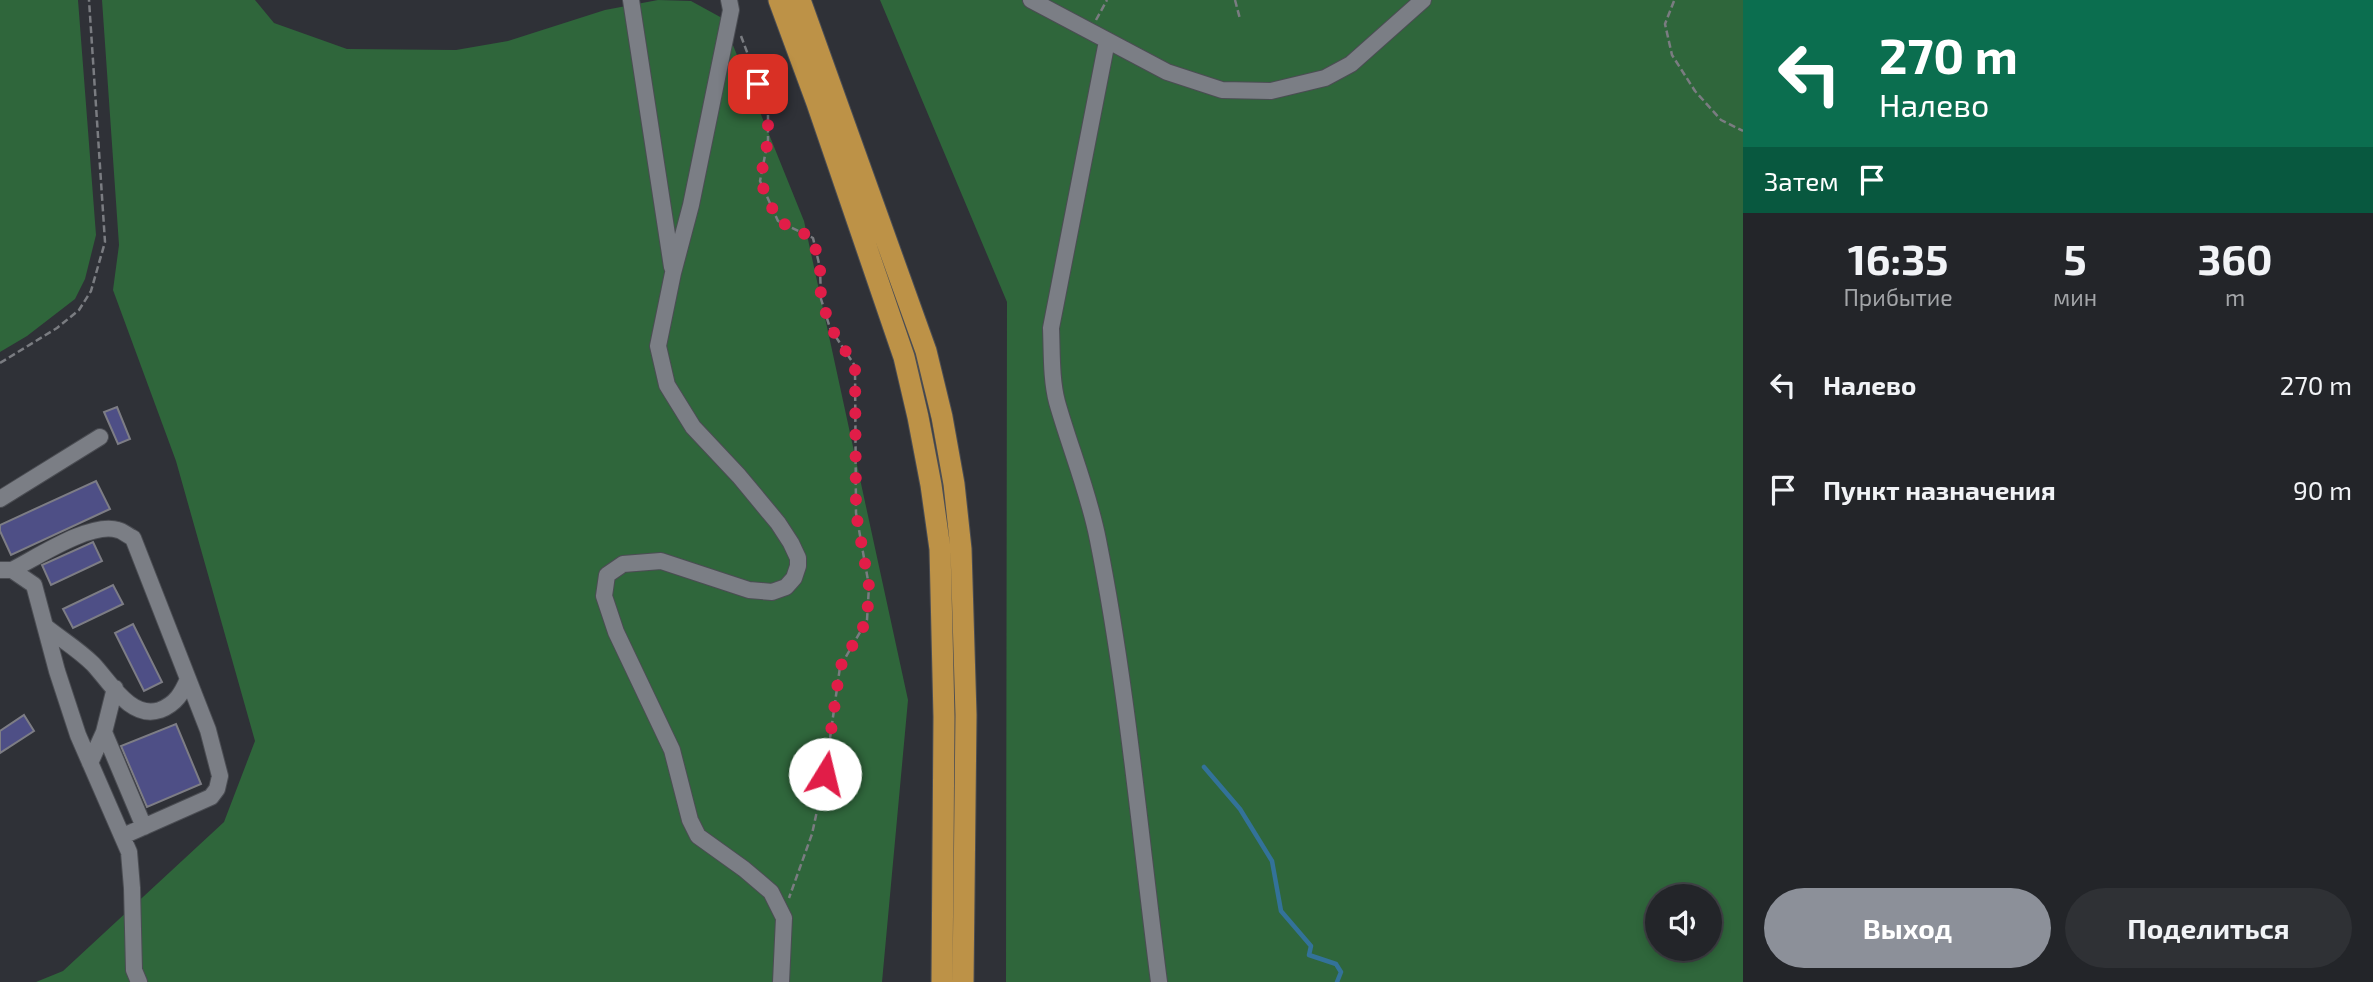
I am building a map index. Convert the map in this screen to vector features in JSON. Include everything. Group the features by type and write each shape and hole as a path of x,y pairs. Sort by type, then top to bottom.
{"highway":[{"path":"779,0 904,357 931,485 940,550 943,703 942,982"},
{"path":"800,0 926,351 954,484 961,549 967,715 963,982"}],"street":[{"path":"631,0 673,273"},
{"path":"729,0 731,10 691,205 658,346 667,385 693,428 739,476 778,523 791,543 799,566 786,587 772,592 749,590 661,561 623,564 607,575 604,596 616,632 672,750 690,820 698,836 771,892 784,918 781,982"},
{"path":"1031,0 1167,72 1222,90 1271,91 1325,78 1351,64 1423,0"},
{"path":"1107,41 1051,328 1052,368 1057,400 1085,488 1098,540 1115,633 1159,982"},
{"path":"0,499 100,437"},
{"path":"6,570 83,534 102,528 118,530 133,538 208,730 220,776 217,789 211,797 123,836"},
{"path":"6,570 34,585 57,671 78,735 129,852 134,970 139,982"},
{"path":"46,627 90,662 133,707 145,712 158,711 173,704 181,696 188,679"},
{"path":"90,763 104,732 115,688"},
{"path":"104,732 144,827"}],"path":[{"path":"0,363 57,328 79,310 91,292 105,242 89,0"},
{"path":"1090,33 1107,0"},
{"path":"1235,0 1240,19"},
{"path":"1674,1 1665,24 1672,55 1695,91 1721,120 1743,131"},
{"path":"740,34 768,108 768,140 760,181 778,221 813,238 820,268 821,299 831,328 855,366 856,513 869,586 867,620 840,667 825,774 813,834 786,904 784,918"}],"green space":[{"path":"0,0 78,0 96,235 85,279 75,299 27,336 0,352"},
{"path":"102,0 255,0 274,23 347,49 456,50 508,41 605,10 658,0 691,1 722,18 804,221 908,700 882,982 36,982 63,971 224,822 255,741 176,461 113,290 119,245"},
{"path":"880,0 1743,0 1743,982 1006,982 1007,302"}],"building":[{"path":"117,407 130,439 118,444 104,412"},
{"path":"96,481 110,509 11,555 0,525"},
{"path":"93,542 102,561 51,585 42,565"},
{"path":"113,585 123,604 73,628 63,609"},
{"path":"133,624 162,682 144,691 115,633"},
{"path":"24,715 34,731 0,753 0,731"},
{"path":"176,724 201,784 147,807 121,746"}],"waterway":[{"path":"1204,767 1240,809 1272,861 1281,911 1311,946 1309,955 1336,964 1341,972 1337,982"}],"route":[{"path":"758,84 768,108 768,140 760,181 778,221 813,238 820,268 821,299 831,328 855,366 856,513 869,586 867,620 840,667 825,774"}]}
